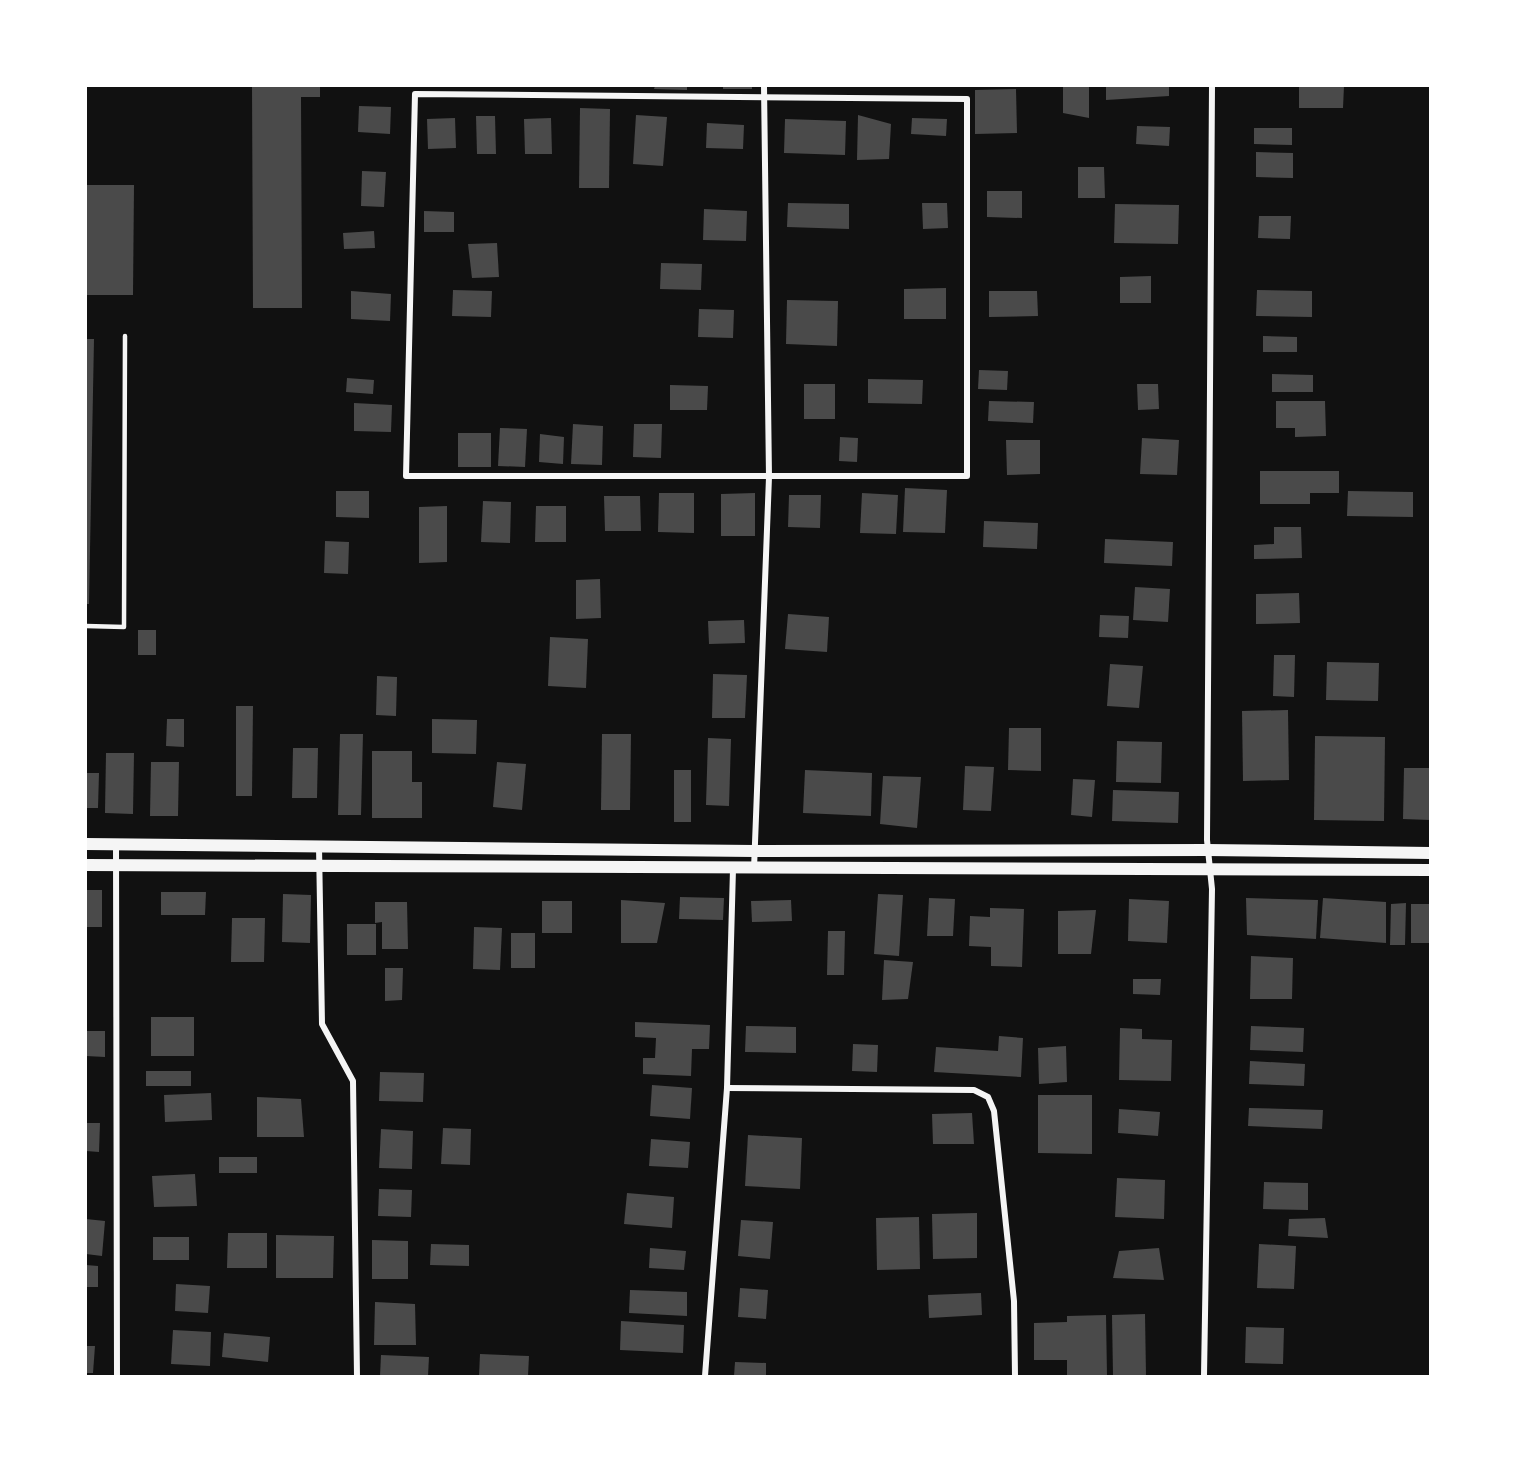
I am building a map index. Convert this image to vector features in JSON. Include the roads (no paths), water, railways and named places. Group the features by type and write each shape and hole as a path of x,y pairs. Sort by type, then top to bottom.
{"main road":[{"path":"86,844 754,851 1207,850 1431,853"},
{"path":"86,865 733,869 1208,867 1431,870"}],"street":[{"path":"754,869 769,477 764,86"},
{"path":"1204,1377 1212,888 1207,850 1212,86"},
{"path":"415,94 967,99 967,476 769,477 406,476 415,94"},
{"path":"116,844 117,1377"},
{"path":"319,846 322,1024 353,1081 357,1377"},
{"path":"705,1377 727,1088 733,869"},
{"path":"727,1088 974,1090 988,1097 994,1111 1014,1301 1015,1377"}],"lane":[{"path":"86,626 124,627 125,336"}]}
